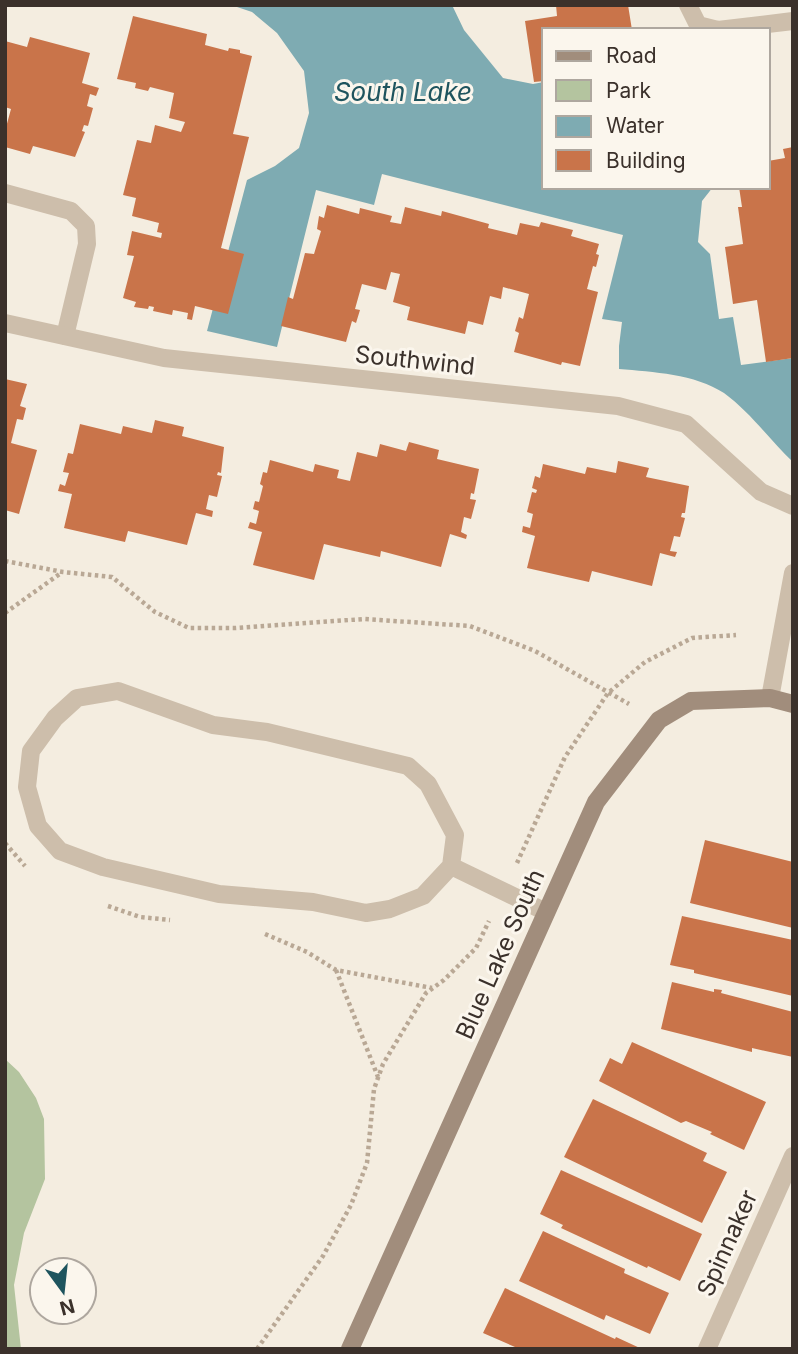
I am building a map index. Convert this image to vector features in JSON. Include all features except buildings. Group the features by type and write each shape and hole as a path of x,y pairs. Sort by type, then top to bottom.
{"street":[{"path":"688,5 698,24 711,28"},
{"path":"735,28 793,21"},
{"path":"5,194 71,211 86,226 87,244 65,336"},
{"name":"Southwind","path":"5,323 164,358 618,406 686,424 761,492 793,506"},
{"path":"770,698 793,573"},
{"path":"118,691 213,725 267,732 408,766 428,784 454,835 451,866 423,896 390,909 366,913 313,902 219,894 103,867 60,851 38,826 27,787 31,751 55,718 77,698 118,691"},
{"name":"Blue Lake South","path":"351,1349 596,802 659,720 691,701 770,698 793,704"},
{"path":"451,866 546,912"},
{"name":"Spinnaker","path":"706,1349 793,1156"}],"path":[{"path":"5,561 63,572 112,577 155,612 189,628 235,628 364,619 470,626 535,651 659,720"},
{"path":"5,613 63,572"},
{"path":"257,1349 323,1256 351,1205 366,1163 374,1089 383,1064 426,993 475,948 504,892 565,757 608,692 645,662 692,638 736,635"},
{"path":"336,970 378,1078"}],"green space":[{"path":"5,1059 19,1072 36,1098 44,1119 45,1179 24,1233 14,1285 21,1349 5,1349"}],"water":[{"name":"South Lake","path":"231,5 452,5 464,30 503,78 533,84 542,82 542,189 711,189 702,201 698,242 710,254 719,319 733,317 741,365 793,358 793,462 743,409 713,387 673,375 619,369 622,322 602,319 623,235 382,174 374,205 316,190 277,347 207,331 247,180 275,166 299,148 309,113 304,71 277,33 252,12"}]}
